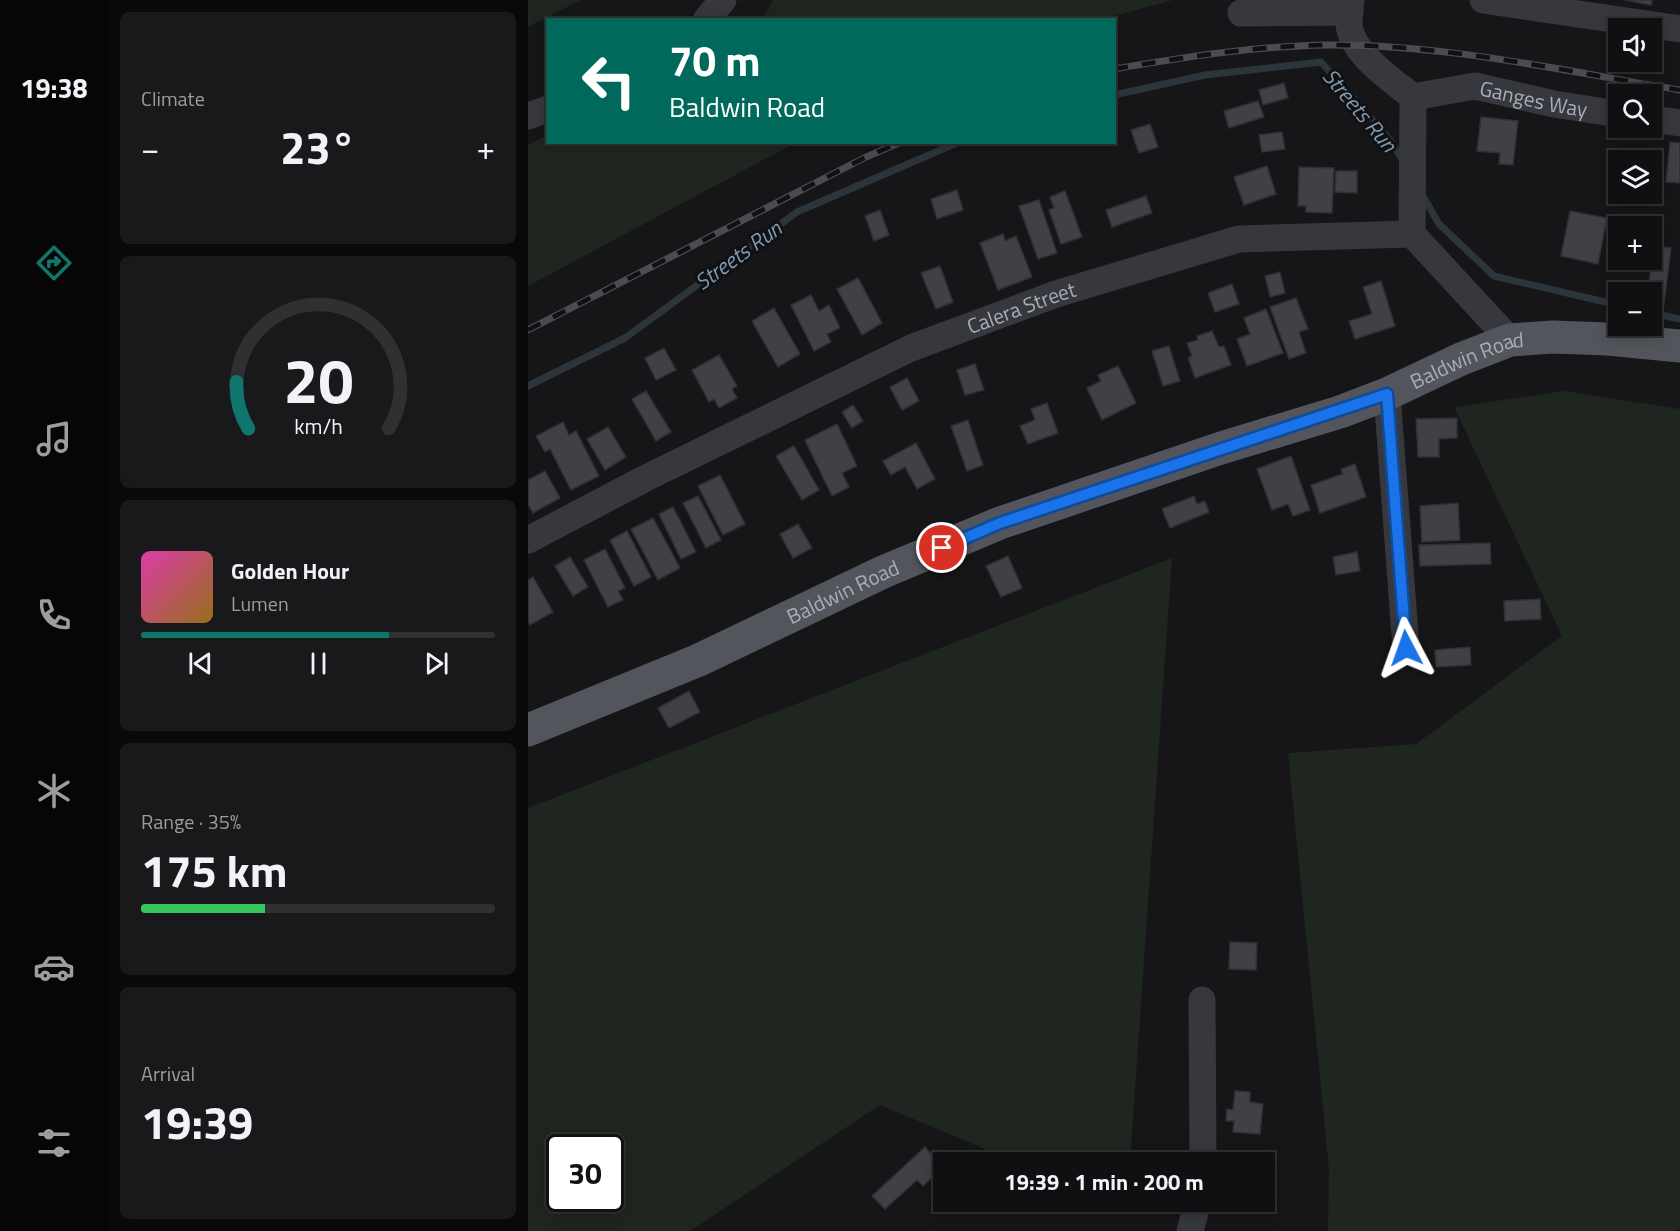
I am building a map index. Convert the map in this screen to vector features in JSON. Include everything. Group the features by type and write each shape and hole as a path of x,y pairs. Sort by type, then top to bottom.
{"main road":[{"name":"Baldwin Road","path":"528,730 699,660 883,572 1000,523 1387,394 1461,359 1510,340 1553,337 1608,339 1680,346"}],"street":[{"path":"708,18 723,0"},
{"path":"1483,0 1680,29"},
{"path":"1241,13 1350,6 1349,26 1356,47 1413,97 1412,234 1510,340"},
{"name":"Ganges Way","path":"1413,97 1474,86 1554,104 1608,112"},
{"path":"528,116 546,110"},
{"path":"1662,120 1680,123"},
{"name":"Calera Street","path":"528,540 646,478 911,348 1056,294 1239,239 1412,234"},
{"path":"1387,394 1406,648"},
{"path":"1202,1000 1203,1152"},
{"path":"1190,1231 1195,1212"}],"shaded area":[{"path":"528,0 581,0 528,27"},
{"path":"773,0 1173,0 1108,18 764,18"},
{"path":"546,136 546,144 793,144 528,286 528,145"},
{"path":"1564,391 1680,409 1680,1229 1677,1231 1328,1231 1329,1170 1288,753 1416,744 1562,636 1454,407"},
{"path":"1172,558 1131,1152 992,1152 880,1105 690,1231 528,1231 528,808"}],"building":[{"path":"1625,0 1652,0 1651,5"},
{"path":"1284,83 1288,98 1263,105 1259,90"},
{"path":"1258,101 1264,117 1229,128 1224,111"},
{"path":"1481,117 1518,121 1513,165 1499,164 1500,153 1477,151"},
{"path":"1150,124 1158,147 1139,153 1131,130"},
{"path":"1282,132 1285,149 1262,152 1259,135"},
{"path":"1670,142 1680,143 1680,183 1666,182"},
{"path":"1267,166 1276,194 1244,205 1234,177"},
{"path":"1299,167 1334,168 1332,213 1306,212 1306,206 1298,206"},
{"path":"1336,171 1357,171 1357,193 1335,192"},
{"path":"957,190 963,210 937,219 931,199"},
{"path":"1065,191 1082,237 1061,244 1049,210 1054,208 1050,197"},
{"path":"1146,196 1152,213 1112,227 1106,210"},
{"path":"1039,200 1057,253 1038,259 1019,206"},
{"path":"880,210 889,235 874,241 865,216"},
{"path":"1570,211 1607,218 1598,264 1561,256"},
{"path":"1003,234 1005,241 1016,236 1032,277 998,290 980,243"},
{"path":"1662,247 1671,248 1664,305 1662,305 1662,282 1649,282 1650,270 1662,270"},
{"path":"940,266 953,302 936,309 921,273"},
{"path":"1280,272 1285,293 1270,297 1265,276"},
{"path":"858,278 882,323 862,335 837,289"},
{"path":"1381,281 1395,326 1355,339 1349,321 1372,314 1363,287"},
{"path":"1232,284 1239,304 1215,312 1208,293"},
{"path":"811,295 819,311 829,305 840,328 827,334 831,342 814,351 791,305"},
{"path":"1296,298 1308,329 1299,332 1306,353 1289,359 1270,307"},
{"path":"774,308 800,354 778,367 752,321"},
{"path":"1266,309 1283,353 1247,366 1237,339 1250,334 1244,318"},
{"path":"1212,331 1219,347 1224,346 1231,365 1195,378 1188,358 1192,356 1187,343 1198,340 1197,336"},
{"path":"1169,346 1180,381 1163,386 1152,351"},
{"path":"664,348 676,370 656,380 645,358"},
{"path":"719,355 737,386 732,389 737,398 719,408 714,399 709,402 692,370"},
{"path":"975,364 984,390 965,395 957,370"},
{"path":"1118,366 1136,403 1102,420 1087,388 1101,381 1098,375"},
{"path":"907,378 919,401 902,410 890,387"},
{"path":"646,391 671,432 656,441 632,399"},
{"path":"1047,403 1058,433 1028,444 1020,426 1035,420 1031,409"},
{"path":"853,405 863,421 852,428 842,412"},
{"path":"1457,418 1457,438 1439,439 1439,457 1418,457 1416,419"},
{"path":"968,420 983,465 967,471 951,426"},
{"path":"563,422 569,435 576,431 599,476 571,490 550,449 545,452 536,436"},
{"path":"837,424 857,466 842,473 849,487 832,496 805,440"},
{"path":"608,427 626,457 605,470 587,439"},
{"path":"916,443 935,479 917,489 905,467 891,475 883,461"},
{"path":"794,446 819,490 802,500 776,456"},
{"path":"1291,456 1310,510 1293,516 1288,504 1272,510 1257,469"},
{"path":"1355,464 1366,497 1320,513 1311,485 1343,474 1341,469"},
{"path":"545,471 560,498 533,513 528,504 528,480"},
{"path":"720,475 745,524 723,535 698,486"},
{"path":"698,496 721,540 706,548 683,503"},
{"path":"1194,496 1197,504 1205,501 1209,512 1170,528 1162,509"},
{"path":"1458,503 1460,540 1422,542 1420,506"},
{"path":"673,507 696,552 681,559 659,514"},
{"path":"653,518 680,568 658,580 631,529"},
{"path":"798,524 812,548 793,558 780,534"},
{"path":"627,531 651,577 634,586 610,540"},
{"path":"1490,543 1491,564 1420,566 1419,545"},
{"path":"605,549 625,588 618,591 623,600 608,607 584,560"},
{"path":"1357,552 1360,571 1336,575 1333,557"},
{"path":"1008,556 1022,588 1001,597 986,566"},
{"path":"570,557 588,587 573,596 555,566"},
{"path":"533,577 553,612 530,625 528,621 528,580"},
{"path":"1540,599 1541,619 1505,621 1504,601"},
{"path":"1470,647 1471,665 1436,667 1435,650"},
{"path":"689,691 700,712 669,728 658,708"},
{"path":"1230,942 1257,943 1256,970 1229,969"},
{"path":"1235,1091 1250,1092 1250,1102 1263,1104 1260,1134 1233,1132 1234,1121 1226,1121 1227,1109 1233,1110"},
{"path":"925,1147 933,1156 933,1176 923,1186 917,1180 885,1209 872,1196"}],"waterway":[{"name":"Streets Run","path":"1116,95 1205,75 1321,62 1390,140 1403,161"},
{"name":"Streets Run","path":"528,386 625,338 797,212 954,144"},
{"name":"Streets Run","path":"1422,194 1439,224 1494,276 1608,303"},
{"name":"Streets Run","path":"1662,315 1680,319"}],"railway":[{"path":"1116,69 1247,50 1327,45 1372,46 1505,60 1680,90"},
{"path":"528,330 866,157 896,144"}],"route":[{"path":"942,548 1000,523 1221,448 1340,412 1387,394 1406,648"}]}
